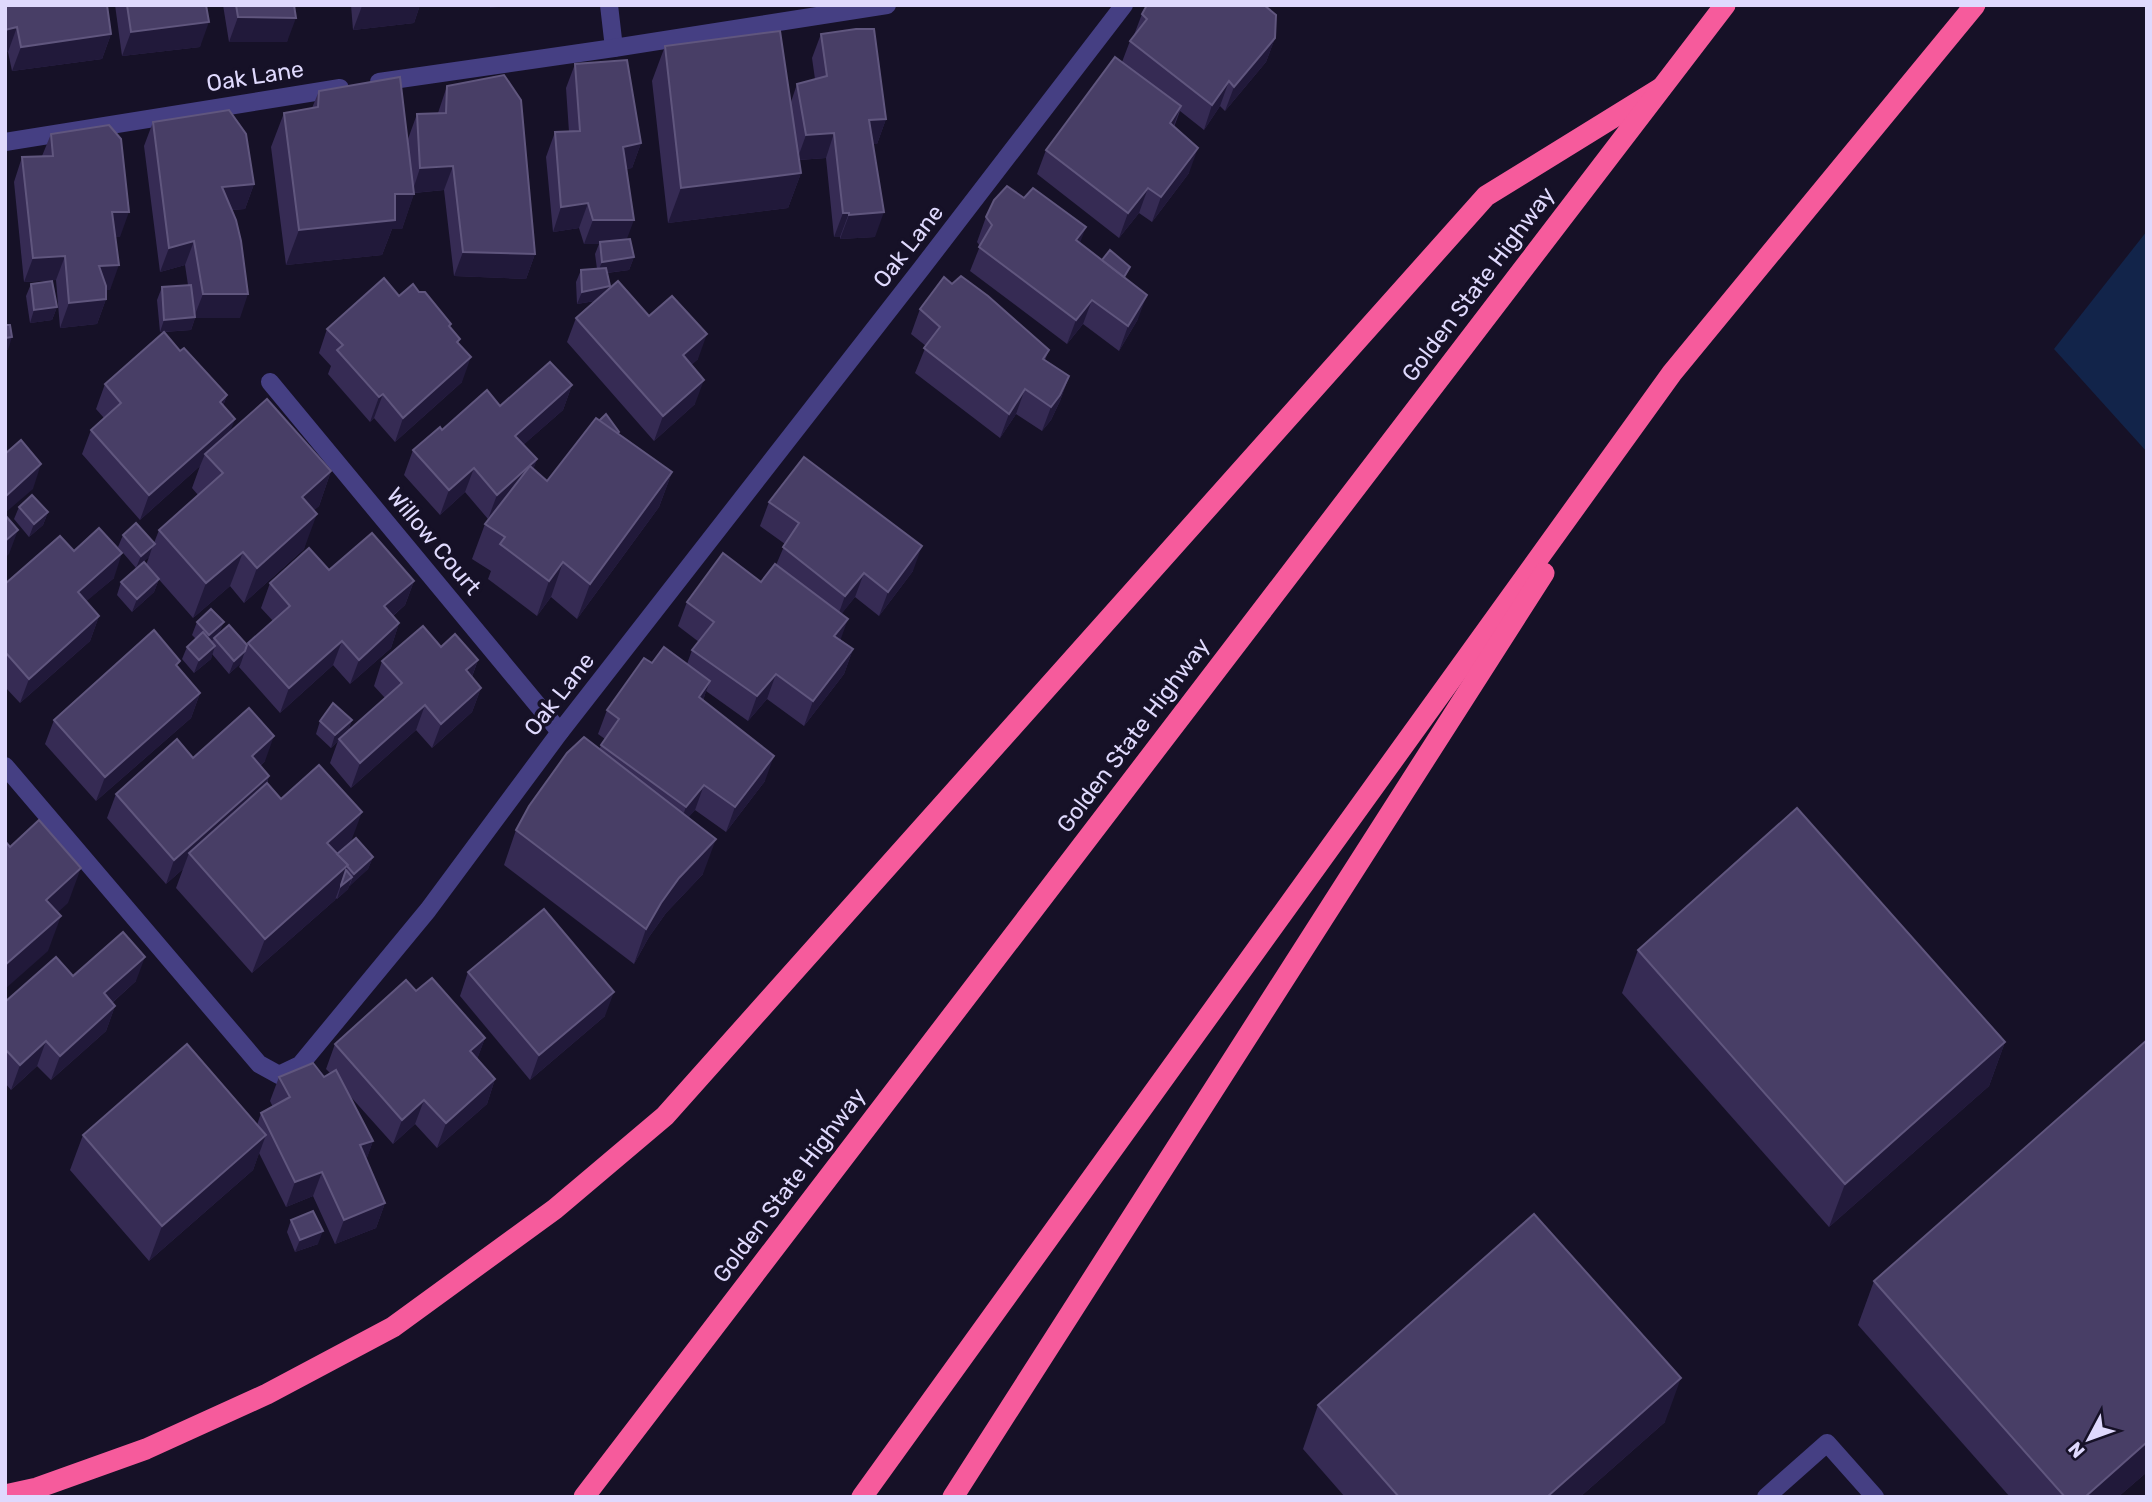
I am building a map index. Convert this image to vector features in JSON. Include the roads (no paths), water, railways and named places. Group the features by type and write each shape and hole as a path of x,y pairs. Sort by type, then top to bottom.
{"highway":[{"name":"Golden State Highway","path":"584,1497 1725,5"},
{"path":"862,1497 1672,373 1975,5"},
{"path":"5,1495 37,1488 146,1448 267,1394 393,1327 555,1209 665,1116 1486,196 1661,88"},
{"path":"953,1497 1672,373"}],"lane":[{"path":"608,5 614,48"},
{"name":"Oak Lane","path":"5,142 302,93 887,5"},
{"name":"Oak Lane","path":"5,766 259,1064 279,1075 300,1065 428,910 560,732 1124,5"},
{"name":"Willow Court","path":"270,382 560,732"},
{"path":"1766,1497 1827,1443 1875,1497"}],"water":[{"path":"2147,231 2147,452 2054,349"}]}
